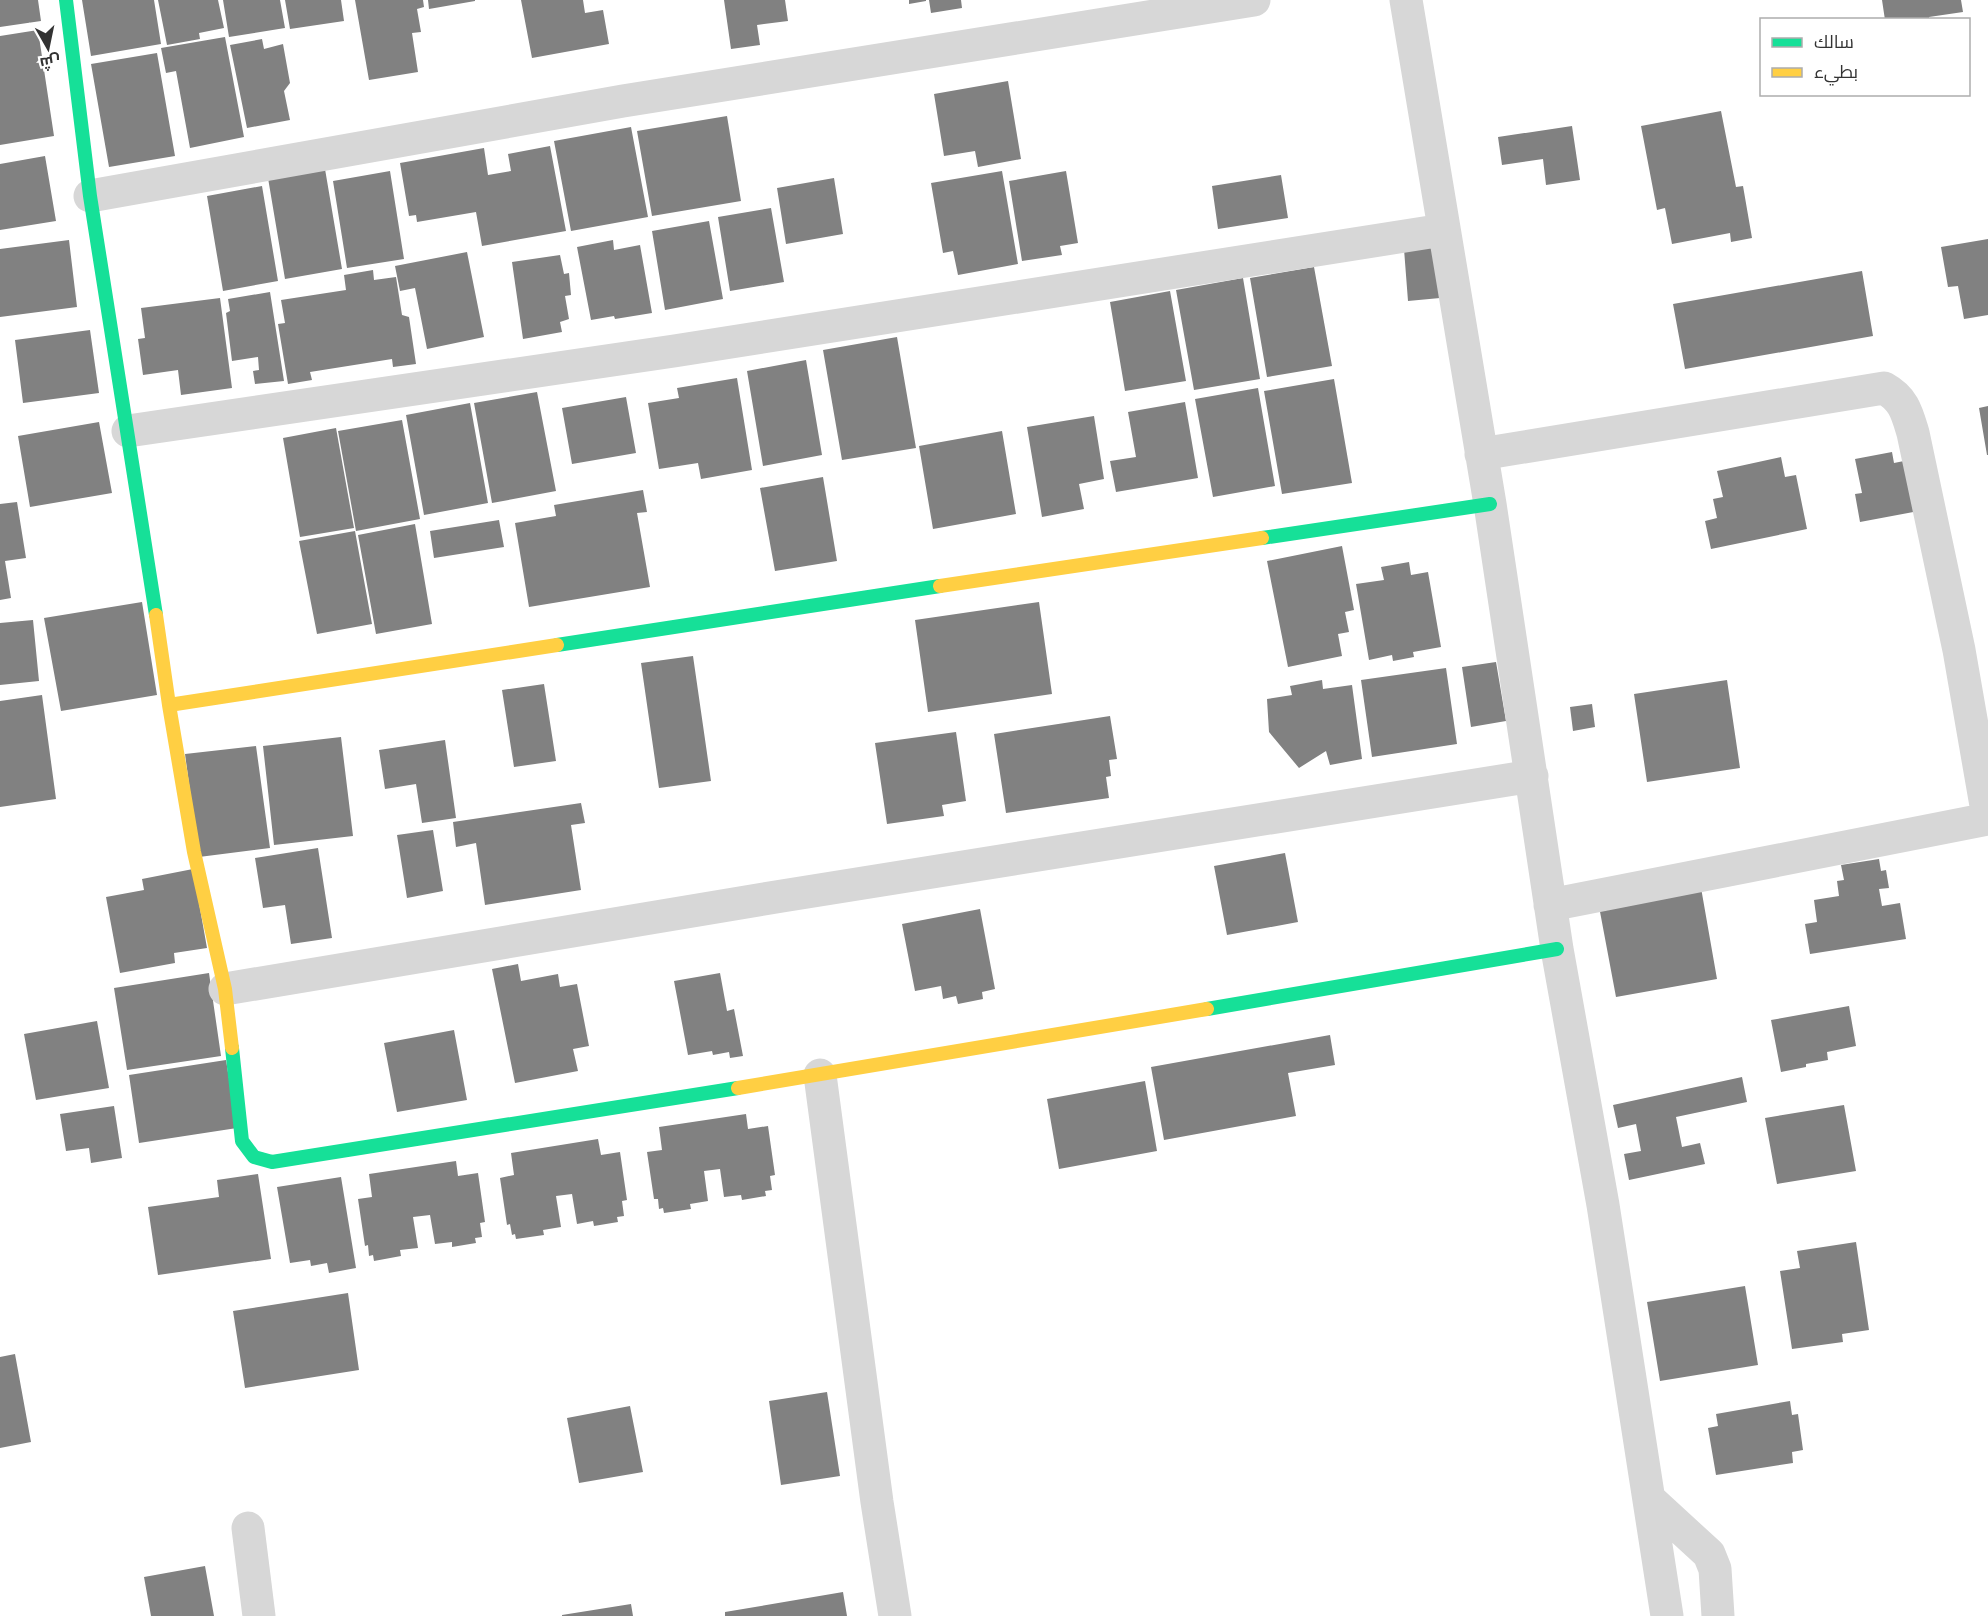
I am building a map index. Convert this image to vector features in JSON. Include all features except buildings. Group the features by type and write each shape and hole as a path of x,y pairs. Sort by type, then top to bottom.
{"street":[{"path":"66,0 90,196 169,705 194,852 225,989 242,1141 248,1153 257,1160 272,1162 820,1075 1557,949"},
{"path":"90,196 623,101 1254,0"},
{"path":"1406,0 1490,504 1557,949 1603,1205 1667,1616"},
{"path":"128,431 686,349 1443,230"},
{"path":"1481,454 1884,388 1896,395 1906,412 1916,445 1959,650 1988,818 1550,904"},
{"path":"169,705 1490,504"},
{"path":"225,989 783,896 1532,776"},
{"path":"820,1075 877,1502 895,1616"},
{"path":"1649,1499 1709,1554 1715,1569 1718,1616"},
{"path":"248,1528 259,1616"}],"traffic: fast":[{"path":"66,0 90,196 156,615"},
{"path":"1262,538 1490,504"},
{"path":"557,645 940,586"},
{"path":"1207,1009 1557,949"},
{"path":"232,1048 242,1141 254,1157 272,1162 738,1088"}],"traffic: slow":[{"path":"940,586 1262,538"},
{"path":"156,615 169,705 557,645"},
{"path":"169,705 194,852 225,989 232,1048"},
{"path":"738,1088 1207,1009"}]}
